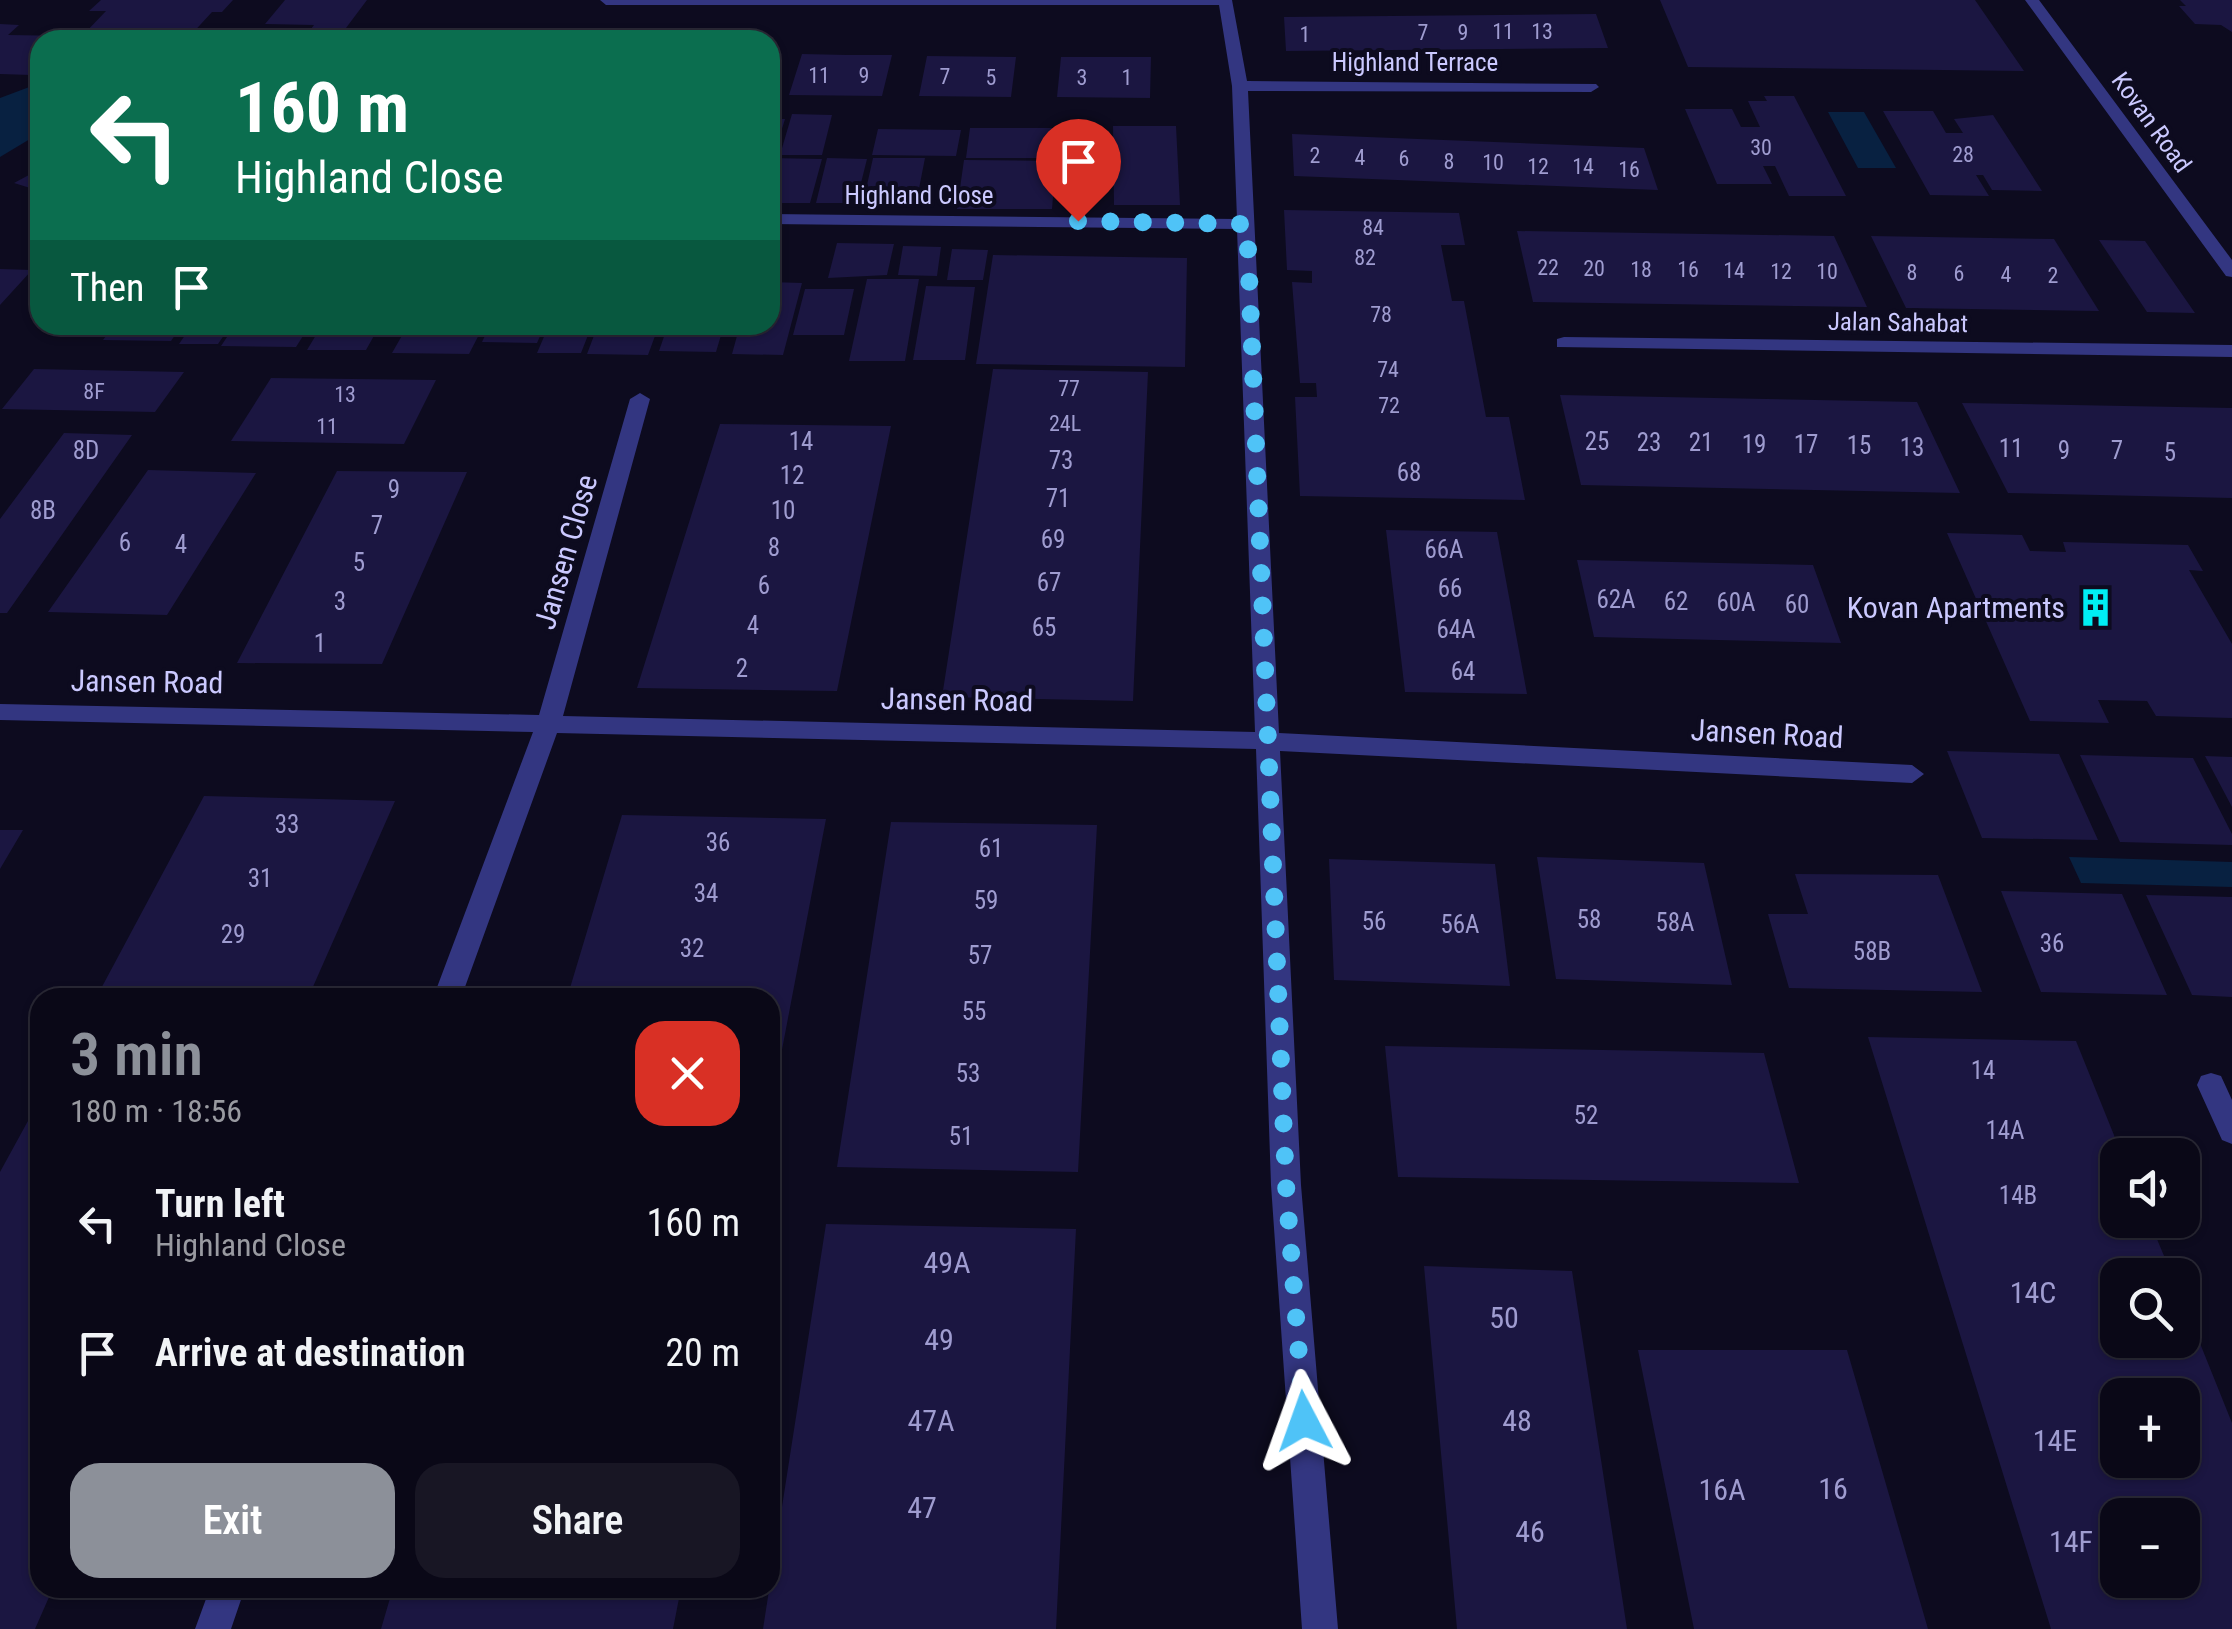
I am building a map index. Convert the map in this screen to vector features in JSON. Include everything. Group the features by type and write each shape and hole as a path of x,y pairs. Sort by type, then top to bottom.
{"street":[{"name":"Kovan Road","path":"2032,0 2232,272"},
{"path":"606,1 1225,1 1240,86 1286,1185 1320,1629"},
{"name":"Highland Terrace","path":"1240,86 1591,87"},
{"name":"Highland Close","path":"780,219 1247,224"},
{"name":"Jalan Sahabat","path":"1564,343 2232,351"},
{"name":"Jansen Close","path":"451,988 549,722 640,399"},
{"name":"Jansen Road","path":"0,712 1270,741 1912,774"},
{"path":"2211,1085 2232,1131"},
{"path":"213,1629 224,1598"}],"water":[{"path":"30,87 30,139 0,157 0,98"},
{"path":"1828,112 1864,112 1896,168 1858,168"},
{"path":"2069,857 2232,862 2232,887 2081,883"}],"building":[{"path":"101,0 233,0 222,12 212,12 195,30 88,30 106,11 89,11"},
{"path":"285,0 367,0 344,30 265,24"},
{"path":"1660,0 1975,0 2024,71 1688,67"},
{"path":"2180,0 2232,0 2232,32 2221,25 2195,24 2179,6 2186,6"},
{"path":"1596,14 1608,48 1286,51 1284,17"},
{"path":"0,24 19,25 8,35 30,35 30,75 0,74"},
{"path":"802,54 892,55 882,96 789,95"},
{"path":"927,56 1016,57 1011,97 919,96"},
{"path":"1061,57 1151,57 1150,98 1057,97"},
{"path":"1764,96 1794,96 1846,196 1789,196 1775,166 1763,166 1772,184 1717,184 1685,109 1732,109 1741,127 1760,127 1748,101 1767,101"},
{"path":"1883,111 1933,111 1946,133 1963,133 1954,119 1993,115 2042,191 1992,190 1983,175 1976,175 1989,196 1930,195"},
{"path":"792,114 832,115 822,155 780,155"},
{"path":"1113,126 1176,126 1180,205 1114,205"},
{"path":"1064,127 1103,128 1098,181 1057,180"},
{"path":"970,128 1053,128 1050,158 966,158"},
{"path":"878,129 961,130 956,156 872,155"},
{"path":"1292,134 1644,148 1658,190 1294,176"},
{"path":"780,158 822,159 810,203 780,203"},
{"path":"827,158 867,159 856,203 816,203"},
{"path":"873,158 925,158 916,204 863,203"},
{"path":"964,160 1056,161 1052,209 957,209"},
{"path":"30,174 30,188 14,183"},
{"path":"1284,210 1459,213 1465,245 1441,245 1452,301 1464,301 1486,417 1509,417 1525,500 1300,496 1295,397 1317,397 1316,383 1300,383 1292,282 1312,283 1312,271 1287,270"},
{"path":"1517,231 1834,236 1867,307 1533,302"},
{"path":"1871,236 2054,239 2099,311 1906,308"},
{"path":"2099,240 2145,241 2195,313 2147,312"},
{"path":"837,243 894,244 887,275 828,278"},
{"path":"903,246 941,247 937,276 898,275"},
{"path":"952,249 988,250 983,280 947,280"},
{"path":"993,255 1187,258 1185,367 976,364"},
{"path":"0,269 30,270 30,272 0,305"},
{"path":"867,279 919,279 905,361 849,361"},
{"path":"780,282 802,283 783,355 732,354 737,335 780,335"},
{"path":"926,286 975,287 965,360 913,360"},
{"path":"805,289 854,289 844,335 793,335"},
{"path":"107,335 175,335 171,341 103,340"},
{"path":"185,335 224,335 218,344 179,344"},
{"path":"228,335 304,335 296,347 221,346"},
{"path":"316,335 374,335 366,350 307,350"},
{"path":"402,335 479,335 469,354 392,353"},
{"path":"485,335 541,335 537,343 482,342"},
{"path":"545,335 588,335 581,353 537,353"},
{"path":"594,335 655,335 648,355 587,354"},
{"path":"665,335 721,335 716,352 659,351"},
{"path":"34,369 184,372 155,412 2,409"},
{"path":"993,369 1148,372 1133,701 942,697"},
{"path":"271,378 436,380 404,444 231,441"},
{"path":"1560,395 1917,402 1960,493 1581,485"},
{"path":"1962,403 2232,408 2232,498 2008,493"},
{"path":"720,424 891,426 837,691 637,688"},
{"path":"64,433 132,435 7,613 0,613 0,519"},
{"path":"148,470 256,473 167,615 48,612"},
{"path":"337,471 467,472 382,664 237,663"},
{"path":"1386,530 1497,532 1527,694 1405,692"},
{"name":"Kovan Apartments","path":"1947,533 2022,535 2030,551 2066,552 2063,542 2188,545 2203,571 2189,570 2232,644 2232,718 2156,716 2147,701 2098,700 2109,723 2030,721"},
{"path":"1577,560 1813,565 1841,643 1594,637"},
{"path":"1947,751 2059,754 2098,840 1982,838"},
{"path":"2080,755 2193,758 2232,834 2232,845 2120,842"},
{"path":"2205,756 2232,757 2232,807"},
{"path":"204,796 395,801 312,988 101,988"},
{"path":"622,815 826,819 780,1060 780,988 570,988"},
{"path":"891,822 1097,825 1078,1172 837,1167"},
{"path":"0,830 23,830 0,869"},
{"path":"1537,857 1704,863 1732,985 1556,979"},
{"path":"1329,859 1495,864 1510,986 1334,980"},
{"path":"1795,874 1938,875 1982,992 1789,988 1768,914 1808,914"},
{"path":"2001,891 2122,894 2167,995 2041,992"},
{"path":"2146,895 2232,897 2232,997 2192,995"},
{"path":"1868,1037 2076,1041 2115,1138 2100,1138 2100,1238 2157,1238 2165,1258 2100,1258 2100,1358 2200,1358 2200,1343 2232,1423 2232,1629 2051,1629"},
{"path":"1385,1046 1764,1053 1799,1183 1398,1177"},
{"path":"30,1117 30,1598 49,1598 35,1629 0,1629 0,1172"},
{"path":"826,1224 1076,1229 1056,1629 763,1629 768,1598 780,1598 780,1520"},
{"path":"1424,1266 1572,1271 1627,1629 1457,1629"},
{"path":"1638,1350 1847,1350 1928,1629 1694,1629"},
{"path":"390,1598 679,1598 673,1629 381,1629"}],"place":[{"name":"Kovan Apartments","path":"2095,608"}],"route":[{"path":"1078,221 1247,224 1270,716 1286,1185 1304,1421"}]}
